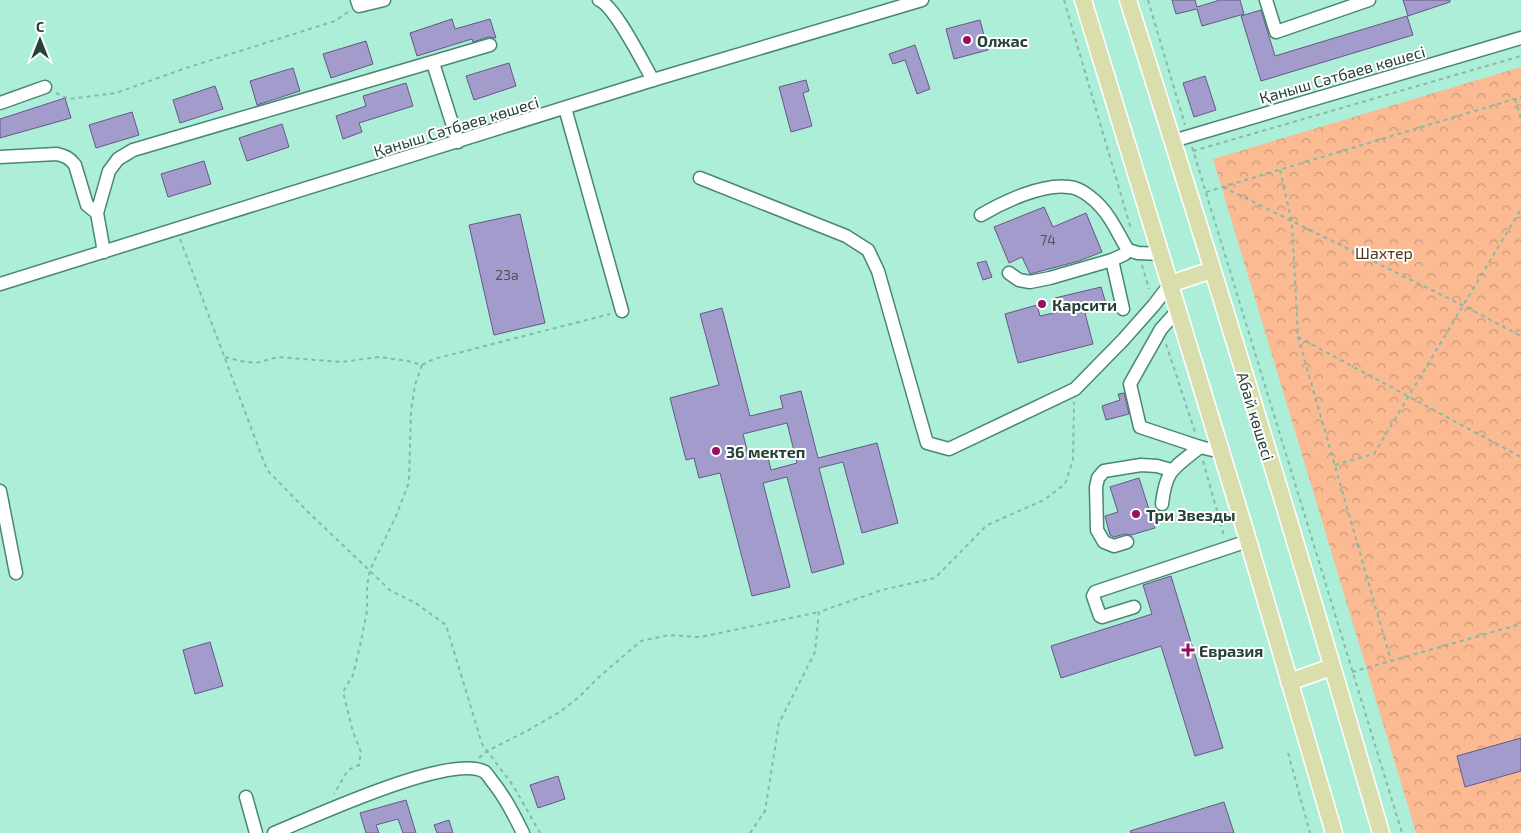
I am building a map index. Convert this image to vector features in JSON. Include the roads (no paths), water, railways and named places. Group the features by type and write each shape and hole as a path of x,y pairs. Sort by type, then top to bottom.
{"main road":[{"path":"1083,0 1248,541 1334,833"},
{"name":"Абай көшесі","path":"1128,0 1173,141 1381,833"},
{"path":"1170,284 1212,270"},
{"path":"1289,682 1332,667"}],"street":[{"path":"358,3 384,0"},
{"path":"599,0 613,12 653,80"},
{"name":"Қаныш Сәтбаев көшесі","path":"0,284 653,80 922,0"},
{"path":"1266,0 1276,32 1369,0"},
{"name":"Қаныш Сәтбаев көшесі","path":"1173,141 1521,38"},
{"path":"104,252 97,213 109,171 118,158 133,150 490,45"},
{"path":"433,63 458,142"},
{"path":"0,103 45,88"},
{"path":"565,108 622,310"},
{"path":"0,158 65,155 75,165 87,205 97,213"},
{"path":"700,178 846,236 868,250 878,271 927,443 949,449 1075,388 1124,340 1170,284"},
{"path":"981,215 1034,192 1056,186 1071,186 1087,194 1100,206 1133,252"},
{"path":"1009,272 1019,280 1030,282 1112,260 1133,252 1161,254"},
{"path":"1112,260 1123,309"},
{"path":"1178,310 1161,329 1130,384 1140,427 1221,452"},
{"path":"1162,504 1164,487 1172,470 1200,447"},
{"path":"1127,542 1114,546 1104,542 1097,530 1096,487 1098,478 1104,471 1141,465 1157,466 1172,470"},
{"path":"0,491 16,573"},
{"path":"1134,607 1102,617 1093,596 1095,592 1248,541"},
{"path":"274,833 375,791 444,770 467,768 484,772 502,793 523,833"},
{"path":"246,797 256,833"}],"place":[{"name":"Олжас","path":"967,40"},
{"name":"Карсити","path":"1042,304"},
{"name":"36 мектеп","path":"716,451"},
{"name":"Три Звезды","path":"1136,514"},
{"name":"Евразия","path":"1188,650"}],"park label":[{"name":"Шахтер","path":"1384,252"}]}
